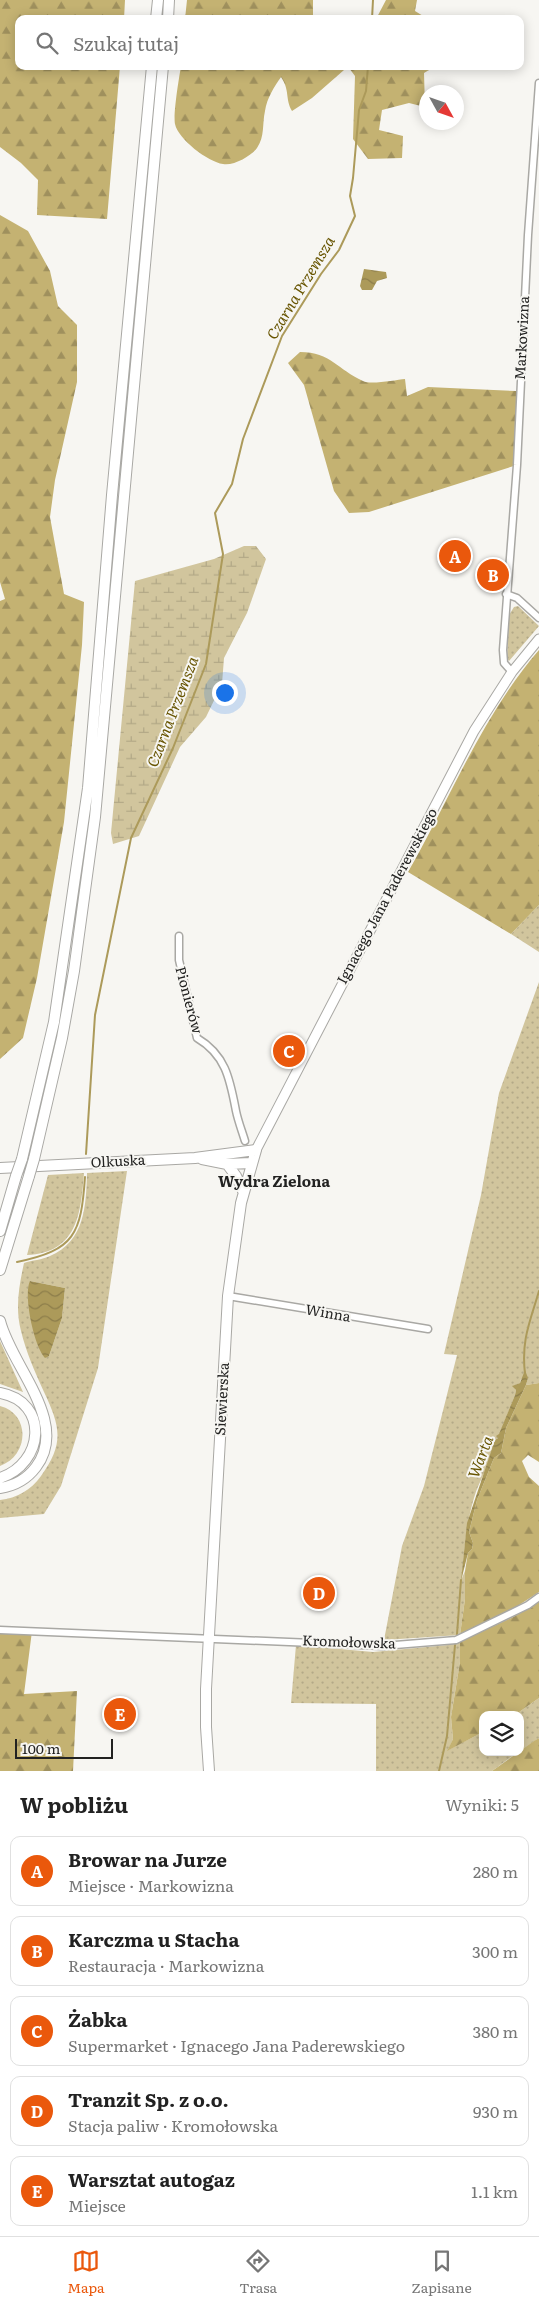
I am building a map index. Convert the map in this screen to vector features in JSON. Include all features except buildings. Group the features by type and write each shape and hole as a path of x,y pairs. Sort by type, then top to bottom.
{"main road":[{"path":"156,15 158,0"},
{"path":"168,15 170,0"},
{"path":"0,1231 15,1172 22,1159 54,1022 80,854 90,766 152,70"},
{"path":"0,1270 30,1176 37,1162 62,1038 86,890 95,817 163,70"},
{"name":"Ignacego Jana Paderewskiego","path":"251,1163 256,1150 456,765 486,712 512,672 539,639"},
{"name":"Olkuska","path":"0,1168 15,1172 37,1162 195,1158 256,1150"},
{"name":"Olkuska","path":"195,1158 228,1164 251,1163"},
{"name":"Siewierska","path":"209,1771 206,1727 209,1638 228,1296 234,1243 243,1191 251,1163"},
{"path":"228,1164 243,1191"},
{"path":"0,1321 10,1347 43,1411 47,1437 43,1454 34,1469 21,1481 0,1488"},
{"path":"0,1393 8,1394 24,1404 32,1416 35,1431 33,1447 26,1461 14,1472 0,1478"}],"street":[{"name":"Markowizna","path":"512,672 503,659 506,594 517,465 528,235 539,83"},
{"path":"506,594 517,598 539,618"},
{"name":"Pionierów","path":"179,936 179,960 197,1038 217,1053 226,1068 245,1141"},
{"name":"Winna","path":"228,1296 428,1330"},
{"name":"Kromołowska","path":"209,1638 383,1646 456,1640 528,1605 539,1596"},
{"path":"0,1630 209,1638"}],"green space":[{"path":"0,0 125,0 124,15 15,15 15,70 120,70 107,219 37,215 38,180 21,163 0,147"},
{"path":"187,0 313,0 313,15 185,15"},
{"path":"386,0 417,0 415,11 422,15 378,15"},
{"path":"180,70 344,70 312,98 292,111 286,86 281,77 267,102 260,144 251,154 242,160 232,163 223,164 210,159 188,143 177,130 175,112"},
{"path":"350,70 429,70 424,73 424,85 419,85 419,106 409,103 382,110 379,130 403,136 402,158 368,159 353,139 355,76"},
{"path":"0,215 28,231 50,271 58,306 77,325 77,382 55,480 50,517 64,594 84,602 82,645 64,822 37,978 23,1038 0,1059 0,601 5,599 0,582"},
{"path":"300,352 327,358 354,377 366,382 405,379 407,396 428,387 516,391 519,396 517,465 369,512 349,513 334,491 304,385 288,363"},
{"path":"244,546 256,546 266,559 247,613 224,658 222,684 206,717 180,747 139,836 113,844 111,833 135,581 214,559"},
{"path":"518,606 539,626 509,661 507,658 509,615 514,607"},
{"path":"539,650 539,905 511,934 408,872 484,729 519,675"},
{"path":"539,905 539,952 511,934"},
{"path":"539,982 539,1383 526,1385 528,1378 521,1379 520,1383 513,1386 516,1390 515,1395 498,1438 495,1440 492,1455 474,1498 465,1548 462,1578 465,1571 465,1599 460,1635 384,1640 402,1546 424,1486 457,1355 444,1354 481,1195 499,1093"},
{"path":"127,1171 98,1368 61,1486 44,1514 0,1518 0,1500 18,1495 33,1485 41,1476 54,1454 58,1434 54,1415 28,1354 19,1322 18,1297 24,1263 50,1256 62,1249 77,1232 84,1210 87,1173","holes":["30,1281 65,1288 62,1318 49,1356 43,1355 32,1322"]},
{"path":"84,1173 81,1203 73,1229 57,1247 44,1253 27,1255 48,1175"},
{"path":"0,1341 23,1392 0,1384"},
{"path":"539,1383 539,1462 528,1455 522,1461 529,1477 539,1486 539,1592 507,1613 460,1635 465,1599 465,1571 468,1553 472,1549 473,1543 469,1532 477,1500 494,1458 501,1453 506,1428 526,1385"},
{"path":"0,1406 10,1410 17,1417 22,1435 21,1445 17,1454 10,1461 0,1466"},
{"path":"539,1600 539,1698 521,1711 479,1711 479,1734 447,1751 453,1739 451,1717 460,1662 460,1641 513,1617"},
{"path":"0,1629 32,1631 24,1694 77,1691 73,1771 0,1771"},
{"path":"460,1641 460,1662 451,1717 453,1739 448,1750 479,1734 479,1756 513,1756 492,1771 376,1771 376,1704 291,1703 296,1645 373,1652 448,1645"},
{"path":"539,1698 539,1738 524,1748 524,1711 521,1711"},
{"path":"539,1738 539,1771 492,1771 513,1756 524,1756 524,1748"}],"water":[{"path":"364,269 386,272 387,278 377,281 372,290 362,290 360,286"},
{"path":"30,1281 65,1288 62,1318 49,1356 45,1358 37,1343 31,1320 28,1297"},
{"path":"525,1370 528,1378 526,1385 506,1428 501,1453 494,1458 477,1500 469,1532 473,1543 472,1549 468,1553 461,1581 467,1523 495,1440 498,1438 496,1436 499,1434 515,1395 516,1390 512,1386 520,1383"}],"waterway":[{"name":"Czarna Przemsza","path":"372,15 373,0"},
{"name":"Czarna Przemsza","path":"86,1154 95,1015 131,838 173,748 206,664 223,554 215,513 232,484 243,439 282,336 321,274 339,250 355,216 350,196 359,110 366,91 368,70"},
{"name":"Czarna Przemsza","path":"17,1262 52,1252 63,1245 71,1236 77,1226 81,1213 85,1177"},
{"name":"Warta","path":"525,1374 525,1341 539,1291"},
{"name":"Warta","path":"457,1634 461,1580"},
{"name":"Warta","path":"439,1771 447,1736 455,1645"}],"place":[{"name":"Browar na Jurze","path":"455,556"},
{"name":"Karczma u Stacha","path":"493,575"},
{"name":"Żabka","path":"289,1051"},
{"name":"Tranzit Sp. z o.o.","path":"319,1593"},
{"name":"Warsztat autogaz","path":"120,1714"}],"district":[{"name":"Wydra Zielona","path":"274,1182"}]}
